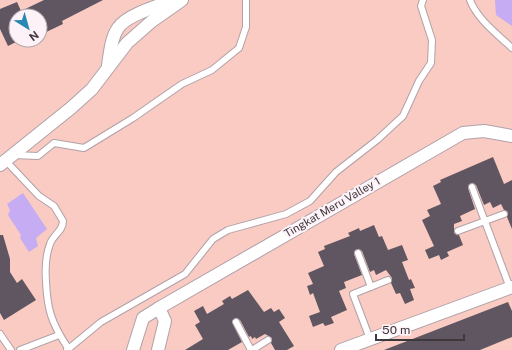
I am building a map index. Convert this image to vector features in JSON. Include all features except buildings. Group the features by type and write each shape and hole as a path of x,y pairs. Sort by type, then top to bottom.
{"street":[{"path":"107,70 115,33 120,24 147,10 174,0"},
{"path":"7,160 92,89 123,48 139,32 182,0"},
{"name":"Tingkat Meru Valley 1","path":"133,350 141,322 147,315 463,133 479,131 512,136"},
{"path":"341,350 511,287"},
{"path":"158,350 166,321 159,308"}],"lane":[{"path":"7,160 38,156 54,143 84,148 89,146 182,84 212,70 239,48 246,27 246,0"},
{"path":"7,160 39,196 54,206 63,221 61,229 50,244 45,265 46,303 59,335 67,349 101,322 185,274 213,239 228,230 286,214 310,201 336,172 377,140 403,116 418,81 431,63 432,40 421,6 423,0"},
{"path":"470,0 472,5 490,27 512,48"},
{"path":"472,187 511,287"},
{"path":"458,231 504,214"},
{"path":"358,253 371,287"},
{"path":"370,339 353,294 388,280"},
{"path":"236,322 252,350 268,340"},
{"path":"0,334 11,350"},
{"path":"20,350 59,335"}],"shaded area":[{"path":"0,0 512,0 512,350 0,350"},
{"path":"495,0 512,0 512,26 496,15"},
{"path":"23,193 47,229 36,238 38,246 29,252 20,238 21,235 8,215 10,210 7,204"}]}
